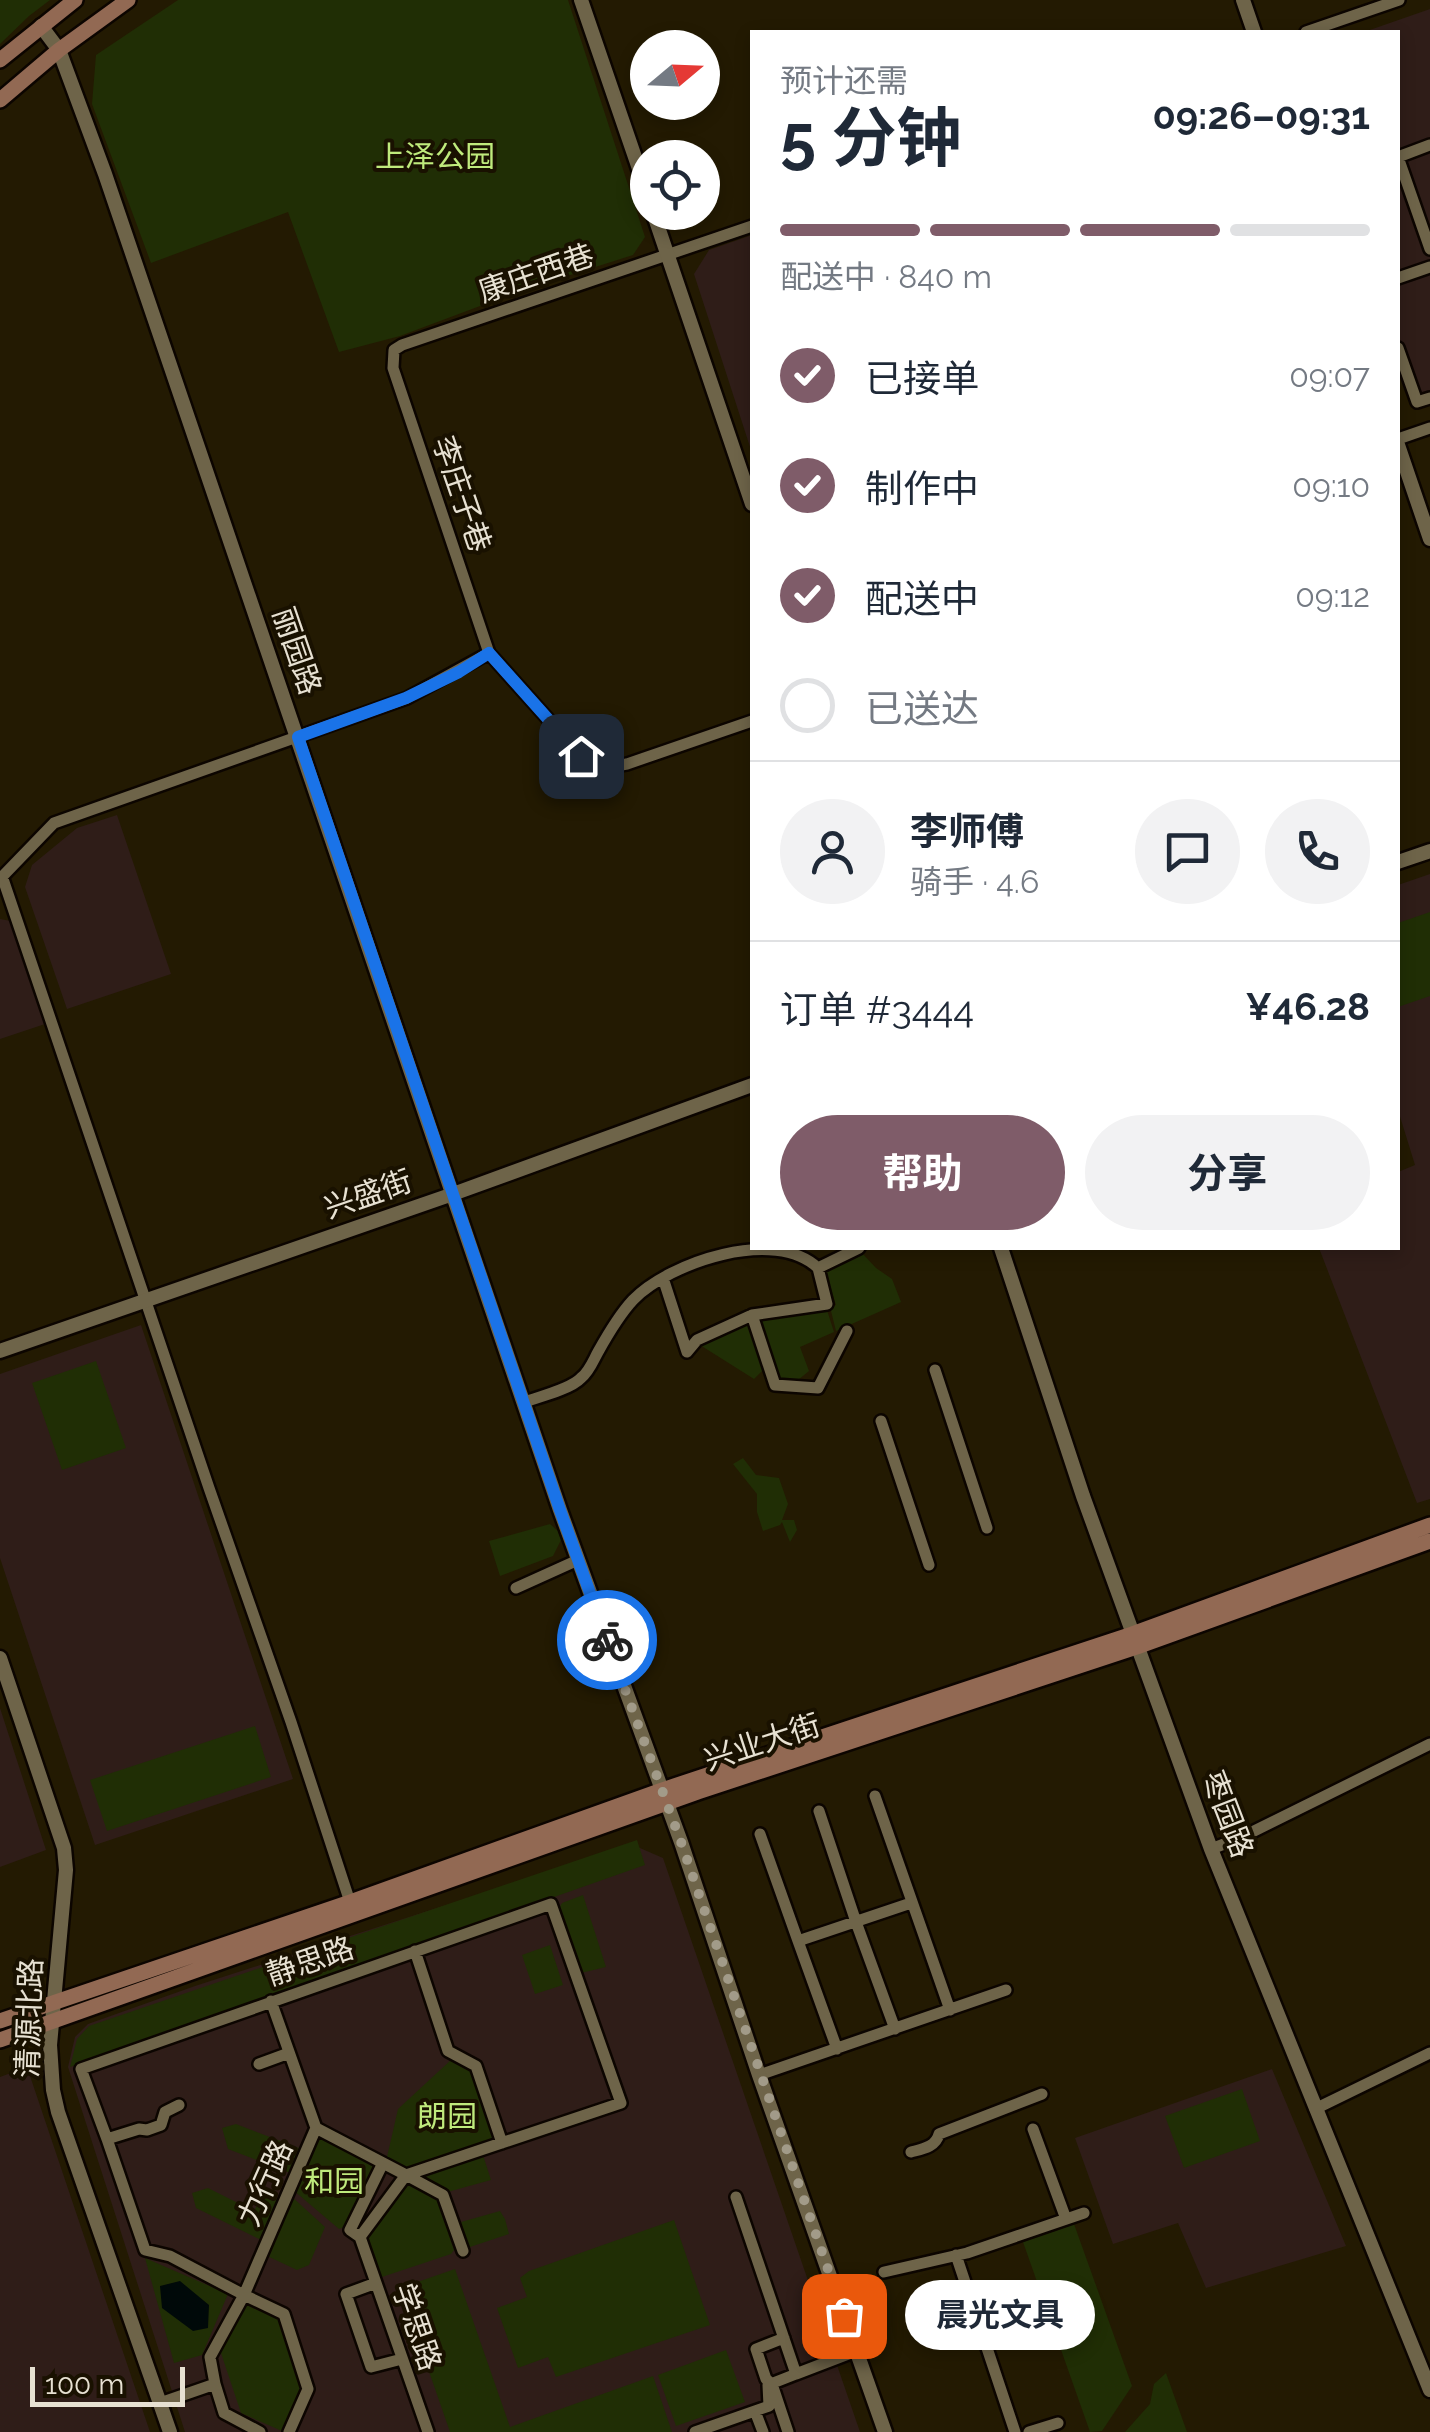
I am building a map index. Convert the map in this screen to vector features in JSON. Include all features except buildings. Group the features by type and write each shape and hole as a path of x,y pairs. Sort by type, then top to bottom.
{"main road":[{"path":"0,60 75,0"},
{"path":"0,100 59,50 128,0"},
{"name":"兴业大街","path":"1134,1640 1430,1526"},
{"name":"兴业大街","path":"0,2021 665,1797 698,1792 1430,1541"},
{"name":"兴业大街","path":"0,2040 665,1797"}],"street":[{"path":"581,0 630,143"},
{"path":"1243,0 1253,30"},
{"path":"1312,30 1400,0"},
{"name":"丽园路","path":"41,26 59,50 109,185 578,1560 665,1797 885,2432"},
{"path":"1400,155 1430,145"},
{"path":"1400,162 1430,249"},
{"name":"康庄西巷","path":"394,350 750,227"},
{"path":"660,230 750,498"},
{"path":"1400,277 1430,267"},
{"name":"李庄子巷","path":"394,350 393,368 489,653"},
{"path":"1400,354 1417,402 1430,398"},
{"path":"1400,441 1430,428"},
{"path":"1400,448 1430,539"},
{"path":"350,1902 1,877 54,823 406,698 489,653 581,756 594,765 610,768 627,764 750,721"},
{"path":"1400,861 1430,851"},
{"name":"兴盛街","path":"0,1352 453,1194 750,1085"},
{"path":"524,1402 580,1381 634,1299 663,1278 699,1260 742,1250 784,1252 808,1258 818,1268 827,1304 752,1315 697,1340 687,1352 663,1278"},
{"path":"818,1268 856,1250"},
{"name":"枣园路","path":"1002,1250 1083,1496 1211,1849 1430,2390"},
{"path":"752,1315 775,1385 818,1388 847,1331"},
{"path":"935,1370 987,1528"},
{"path":"880,1421 929,1565"},
{"path":"516,1588 578,1560"},
{"name":"清源北路","path":"0,1658 64,1848 66,1870 50,2067 58,2112 170,2432"},
{"path":"1211,1849 1430,1744"},
{"path":"875,1796 950,2010"},
{"path":"819,1811 895,2029"},
{"path":"760,1834 837,2049"},
{"path":"798,1941 912,1902"},
{"name":"静思路","path":"107,2139 81,2069 551,1904 621,2103 502,2143"},
{"path":"383,2164 350,2230 360,2237 406,2175 502,2143 476,2066 448,2051 415,1951"},
{"path":"759,2075 1006,1990"},
{"path":"270,2001 316,2128"},
{"path":"259,2064 289,2053"},
{"path":"1315,2109 1430,2053"},
{"path":"911,2152 930,2146 939,2134 1042,2094"},
{"path":"179,2106 165,2112 161,2124 107,2139 145,2250 170,2256 284,2314 308,2389 289,2432"},
{"name":"力行路","path":"215,2384 210,2357 244,2295 316,2128 443,2195 463,2250"},
{"path":"1033,2129 1066,2219"},
{"path":"736,2197 796,2374"},
{"path":"884,2272 956,2256 1084,2213"},
{"name":"学思路","path":"360,2237 428,2432"},
{"path":"956,2256 1015,2432"},
{"path":"376,2283 346,2294 370,2367 402,2359"},
{"path":"784,2338 756,2349 788,2432"},
{"path":"695,2432 727,2427 769,2406 768,2386 856,2351"},
{"path":"160,2404 215,2384 224,2412 260,2432"},
{"path":"756,2410 763,2432"},
{"path":"1029,2432 1058,2423"}],"shaded area":[{"path":"1430,9 1430,402 1412,407 1400,372 1400,30 1370,30"},
{"path":"750,236 750,447 694,274 709,250"},
{"path":"117,815 171,974 67,1009 25,887 32,865 77,828"},
{"path":"1430,874 1430,1499 1417,1503 1320,1250 1400,1250 1400,1171 1415,1165 1400,1116 1400,884"},
{"path":"0,919 11,921 45,1024 0,1039"},
{"path":"141,1325 293,1779 95,1845 0,1558 0,1374"},
{"path":"0,1708 46,1850 0,1867"},
{"path":"633,1845 663,1858 860,2432 185,2432 68,2067 75,2037 88,2024 195,1986"},
{"path":"27,2067 150,2432 0,2432 0,2077"},
{"path":"1272,2069 1346,2246 1206,2288 1178,2223 1113,2244 1075,2138"},
{"path":"180,2281 209,2305 208,2328 193,2331 162,2308 160,2286"}],"green space":[{"path":"0,0 50,0 0,44"},
{"name":"上泽公园","path":"178,0 568,0 630,191 630,230 643,230 645,237 633,255 517,292 400,336 339,352 288,212 151,263 92,104 96,55"},
{"path":"1430,912 1430,996 1400,1006 1400,922"},
{"path":"862,1253 892,1279 901,1302 836,1331 830,1307 836,1305 825,1271"},
{"path":"826,1307 834,1332 800,1347 809,1371 798,1380 779,1378 757,1317"},
{"path":"748,1319 765,1368 754,1379 700,1345"},
{"path":"96,1361 126,1448 62,1470 32,1383"},
{"path":"743,1458 756,1475 779,1478 788,1504 782,1520 794,1520 797,1530 790,1542 782,1522 763,1531 757,1494 733,1464"},
{"path":"550,1524 561,1540 553,1556 500,1576 489,1541"},
{"path":"255,1726 271,1777 107,1831 90,1780"},
{"path":"637,1840 645,1865 70,2067 77,2039 89,2026"},
{"path":"583,1895 606,1967 581,1973 559,1908"},
{"path":"550,1945 563,1985 535,1994 522,1955"},
{"name":"朗园","path":"452,2059 472,2069 497,2140 406,2170 387,2157 398,2109"},
{"path":"1242,2089 1260,2141 1184,2168 1165,2116"},
{"path":"236,2124 304,2150 295,2175 228,2149 222,2128"},
{"name":"和园","path":"319,2136 378,2165 349,2225 339,2229 293,2190"},
{"path":"482,2152 491,2180 444,2193 422,2181 422,2175"},
{"path":"407,2180 438,2201 454,2250 379,2278 366,2238"},
{"path":"208,2188 254,2211 264,2192 283,2202 263,2241 196,2208 192,2193"},
{"path":"290,2195 325,2227 309,2265 297,2270 265,2255"},
{"path":"500,2211 509,2234 467,2248 461,2222"},
{"path":"674,2220 710,2325 556,2377 548,2357 518,2368 497,2308 527,2297 520,2278 529,2271"},
{"path":"1074,2224 1132,2386 1102,2431 1090,2432 1023,2242"},
{"path":"145,2258 228,2294 202,2355 174,2363"},
{"path":"455,2269 510,2427 653,2376 672,2432 450,2432 400,2288"},
{"path":"247,2302 282,2321 304,2391 282,2431 241,2413 218,2344"},
{"path":"726,2350 745,2402 676,2426 658,2375"},
{"path":"1166,2373 1187,2432 1125,2432 1150,2404 1154,2384"}],"way so far":[{"path":"607,1640 681,1842 844,2316"}],"place":[{"name":"晨光文具","path":"844,2316"}],"route":[{"path":"581,756 489,653 406,698 298,737 607,1640"}]}
